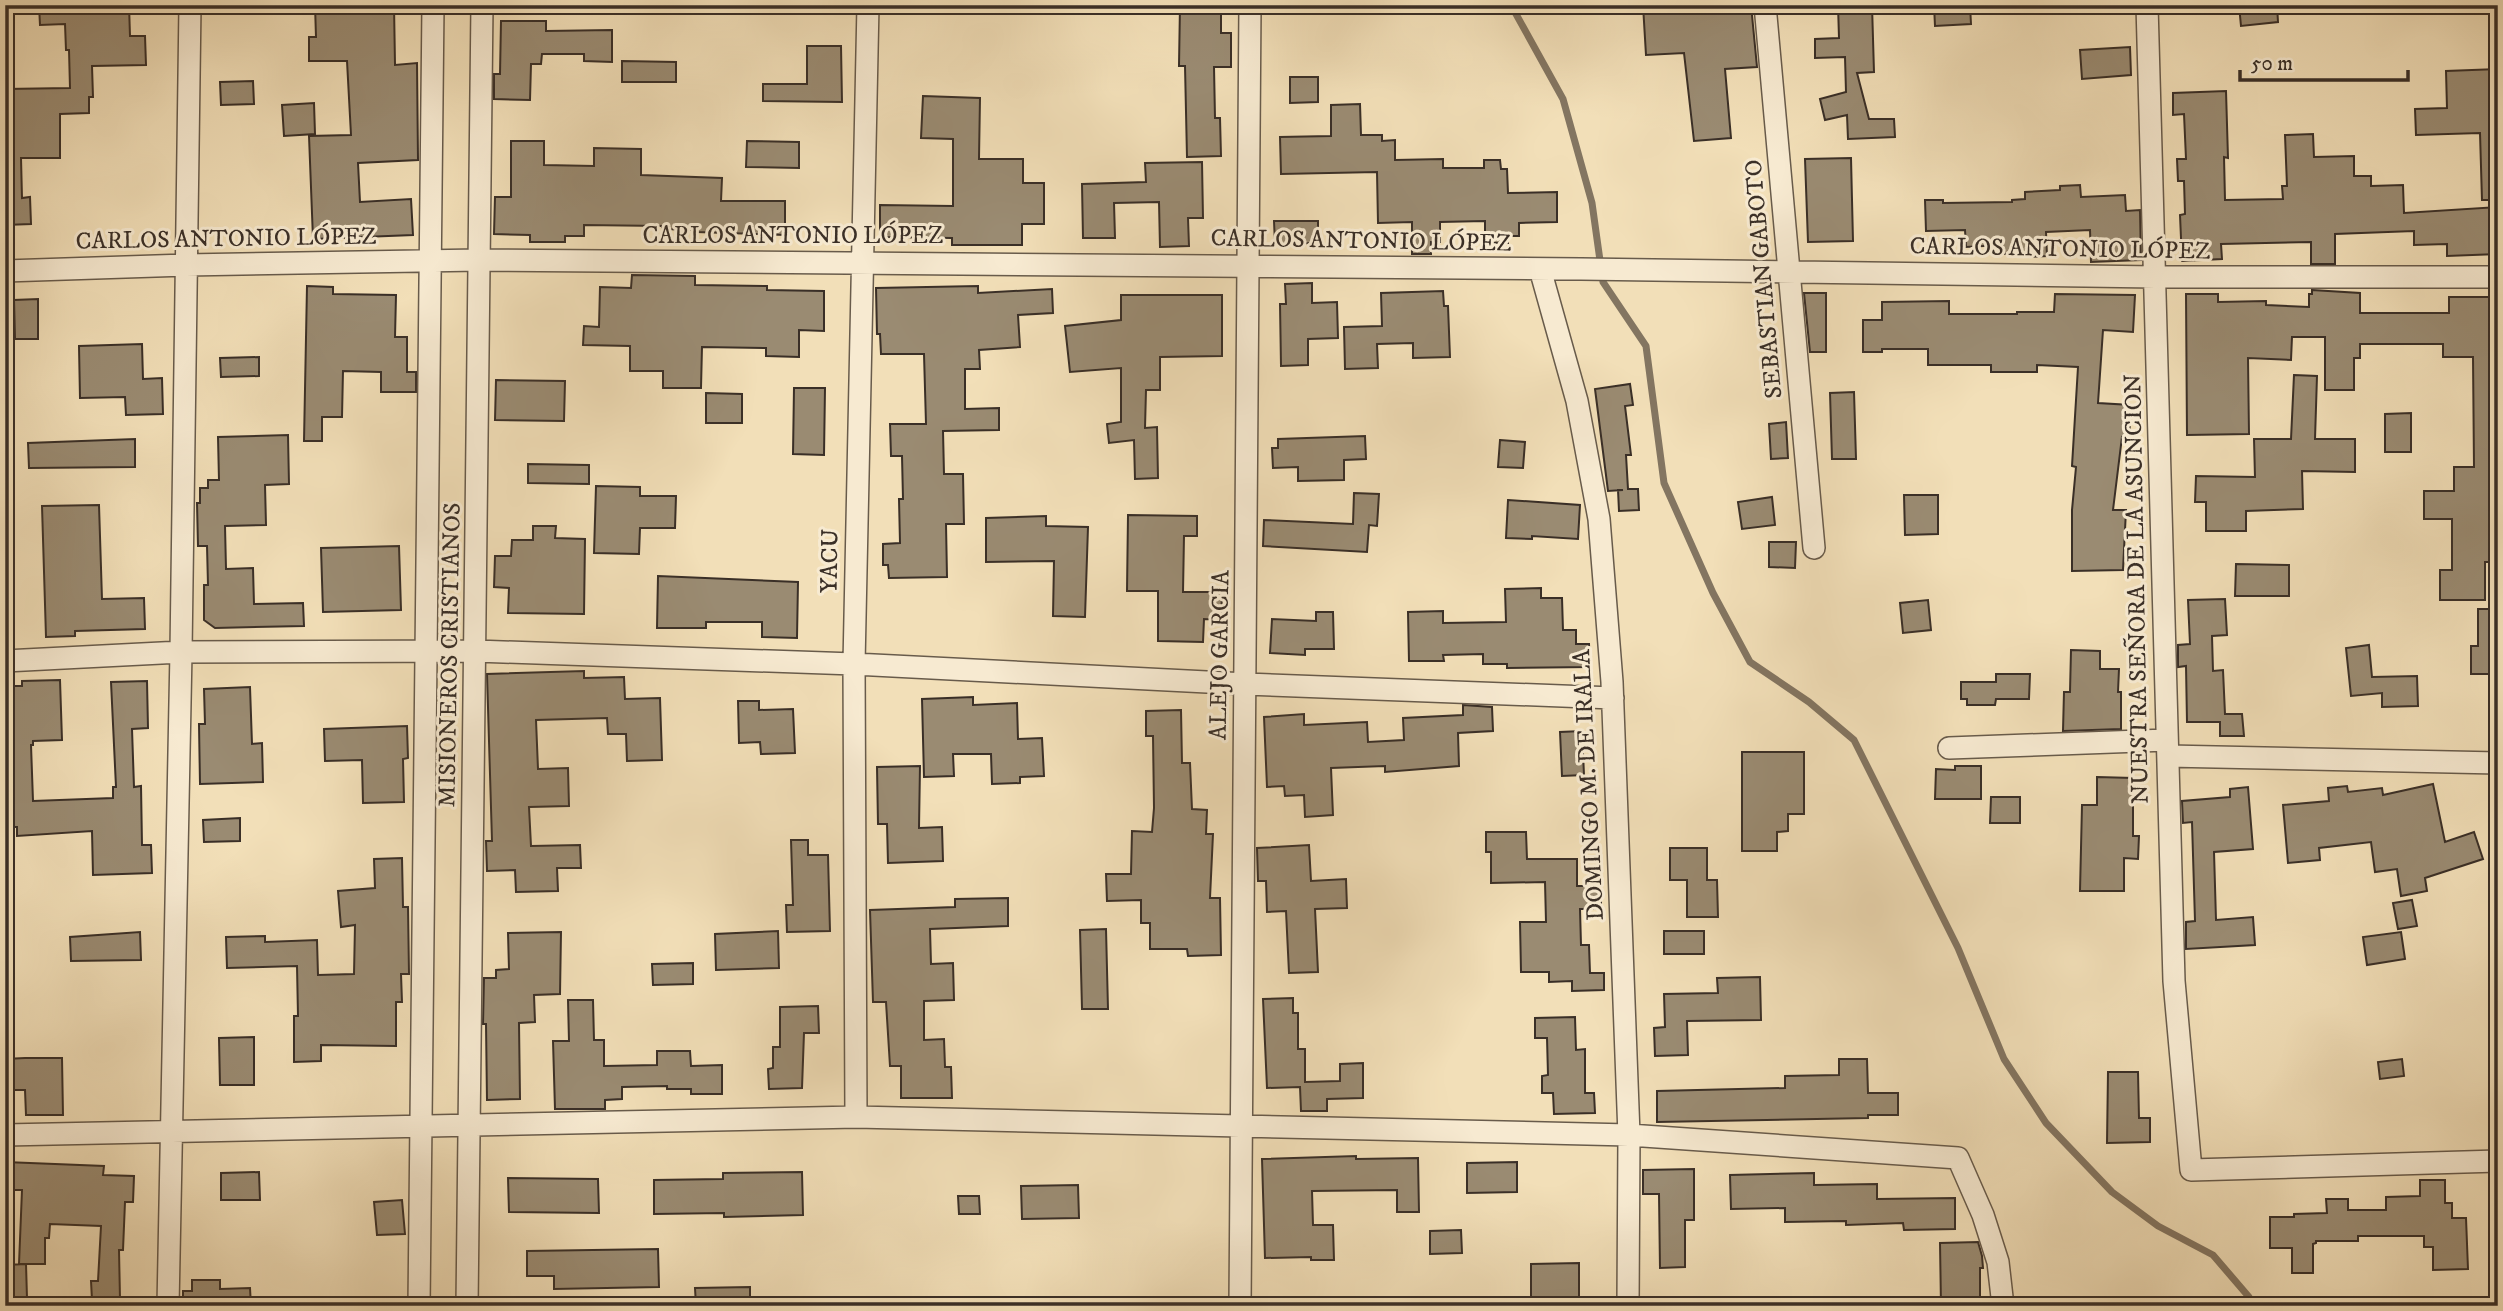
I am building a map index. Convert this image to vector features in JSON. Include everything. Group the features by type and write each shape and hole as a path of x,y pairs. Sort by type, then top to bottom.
{"street":[{"path":"168,1306 190,5"},
{"name":"MISIONEROS CRISTIANOS","path":"419,1306 433,5"},
{"name":"MISIONEROS CRISTIANOS","path":"467,1306 477,651 482,5"},
{"name":"YACU","path":"856,1117 854,664 868,5"},
{"name":"ALEJO GARCIA","path":"1240,1306 1250,5"},
{"name":"SEBASTIAN GABOTO","path":"1765,5 1814,548"},
{"name":"NUESTRA SEÑORA DE LA ASUNCION","path":"2147,5 2174,981 2191,1170 2498,1161"},
{"name":"CARLOS ANTONIO LÓPEZ","path":"5,271 479,260 1581,269 2156,277 2498,277"},
{"name":"DOMINGO M. DE IRALA","path":"1540,269 1577,401 1599,519 1613,698 1629,1135 1628,1306"},
{"path":"5,661 181,652 477,651 854,664 1246,684 1613,698"},
{"path":"1949,748 2167,748 2498,763"},
{"path":"5,1135 856,1117 1629,1135 1958,1158 1983,1215 1998,1262 2003,1306"}],"building":[{"path":"39,5 129,5 130,36 145,36 146,65 92,66 93,97 89,97 89,113 60,114 60,158 21,158 22,198 30,197 31,224 5,225 5,89 70,88 65,24 40,25"},
{"path":"315,5 394,5 395,65 417,63 418,160 358,163 360,202 411,199 413,235 313,239 309,136 351,135 347,61 309,61 309,37 316,37"},
{"path":"1180,5 1221,5 1221,33 1231,33 1231,67 1214,67 1215,118 1220,118 1221,156 1187,157 1185,66 1179,66"},
{"path":"1643,5 1751,5 1757,67 1725,69 1731,138 1694,141 1684,53 1646,55"},
{"path":"1838,5 1872,5 1874,72 1857,73 1869,119 1894,119 1895,137 1848,139 1847,115 1825,120 1820,99 1846,92 1845,57 1815,58 1815,39 1839,38"},
{"path":"1934,5 1970,5 1971,24 1935,26"},
{"path":"2239,5 2277,5 2278,22 2241,26"},
{"path":"501,21 546,21 546,31 612,30 612,62 584,61 584,54 542,54 541,64 531,64 530,100 494,99 494,74 500,74"},
{"path":"807,46 841,46 842,102 763,101 763,84 807,84"},
{"path":"2130,47 2131,75 2082,79 2080,50"},
{"path":"622,61 676,62 676,82 622,82"},
{"path":"2498,69 2498,200 2482,200 2480,133 2416,135 2415,109 2447,108 2446,71"},
{"path":"1290,77 1318,77 1318,102 1290,103"},
{"path":"253,81 254,104 221,105 220,82"},
{"path":"2226,91 2228,158 2224,157 2225,200 2283,199 2282,186 2287,186 2285,135 2313,134 2314,157 2354,156 2354,176 2371,176 2371,186 2403,185 2404,213 2498,207 2498,254 2447,256 2447,244 2414,245 2414,231 2335,234 2335,264 2311,264 2311,242 2221,244 2222,259 2182,261 2180,215 2185,214 2184,181 2178,181 2177,159 2186,159 2184,114 2173,115 2173,93"},
{"path":"923,96 980,98 979,159 1023,159 1023,183 1044,183 1044,224 1022,224 1022,245 952,245 952,238 880,237 880,205 953,206 953,139 921,138"},
{"path":"314,103 315,134 284,136 282,105"},
{"path":"1360,104 1361,135 1382,135 1382,141 1395,140 1395,160 1443,159 1443,168 1484,168 1484,160 1500,160 1501,169 1507,169 1508,193 1557,192 1557,222 1519,223 1519,236 1508,236 1508,243 1485,243 1485,221 1440,222 1440,242 1431,242 1431,254 1412,254 1412,222 1378,223 1377,172 1281,174 1280,137 1331,136 1331,105"},
{"path":"511,141 544,141 544,165 594,166 594,148 641,149 641,175 722,178 721,201 785,201 785,235 697,232 662,229 662,226 584,225 584,236 565,236 565,242 530,242 530,235 494,234 495,197 511,197"},
{"path":"747,141 799,142 799,168 746,167"},
{"path":"1851,158 1853,241 1808,242 1805,159"},
{"path":"1202,162 1203,218 1188,218 1189,246 1160,247 1159,202 1114,203 1115,238 1083,238 1082,184 1146,182 1145,163"},
{"path":"2080,185 2081,197 2125,195 2126,211 2140,210 2141,260 2091,262 2090,230 2046,232 2047,256 2027,257 2027,253 2003,254 2003,245 1966,247 1965,230 1926,231 1925,200 1943,200 1943,203 2012,202 2025,199 2025,192 2060,190 2060,186"},
{"path":"1274,221 1318,221 1318,243 1275,244"},
{"path":"632,275 695,276 695,285 767,286 767,290 824,291 824,331 799,330 799,357 766,356 766,348 702,347 701,388 663,388 663,371 630,371 630,346 583,345 584,326 599,327 600,287 631,288"},
{"path":"1312,283 1312,303 1337,302 1338,338 1308,339 1308,365 1281,366 1280,304 1286,304 1285,284"},
{"path":"307,286 333,287 333,294 396,295 395,337 407,337 407,372 416,372 416,392 381,392 381,372 343,371 342,417 322,417 322,441 304,441"},
{"path":"978,286 978,293 1052,289 1053,313 1018,315 1020,347 979,350 980,369 965,369 965,409 999,408 999,430 943,431 944,474 963,474 964,524 946,524 947,577 889,578 888,565 883,565 883,544 900,543 899,499 903,499 902,456 891,456 890,424 926,424 924,354 881,354 880,334 877,334 876,288"},
{"path":"2312,290 2360,293 2360,313 2449,313 2449,297 2498,297 2498,562 2485,562 2485,600 2440,600 2440,570 2452,570 2452,519 2424,519 2424,491 2454,491 2454,467 2474,467 2473,357 2443,357 2443,344 2360,344 2360,358 2354,358 2354,390 2325,390 2325,337 2292,337 2291,360 2248,358 2249,434 2187,435 2186,294 2218,294 2218,302 2266,301 2266,305 2309,307 2309,294 2312,294"},
{"path":"1443,291 1444,306 1448,306 1450,357 1413,358 1413,343 1377,344 1378,368 1345,369 1344,327 1382,326 1381,293"},
{"path":"1804,293 1826,293 1826,352 1810,352"},
{"path":"2055,294 2135,295 2133,332 2103,330 2098,403 2131,405 2129,438 2122,437 2113,510 2126,510 2123,570 2072,571 2072,510 2076,467 2072,466 2078,367 2037,365 2037,372 1991,372 1991,365 1928,365 1928,349 1882,349 1882,352 1863,352 1863,320 1882,320 1882,302 1949,301 1949,314 2017,314 2054,312"},
{"path":"1121,295 1222,295 1222,356 1160,357 1160,390 1146,390 1145,428 1157,427 1158,478 1135,479 1134,440 1109,443 1107,424 1121,422 1121,368 1070,372 1065,326 1121,320"},
{"path":"38,299 38,339 15,339 14,300"},
{"path":"142,344 143,379 162,378 163,414 126,415 125,397 80,398 79,346"},
{"path":"259,357 259,376 221,377 220,358"},
{"path":"2294,375 2317,376 2315,439 2355,439 2355,472 2302,471 2303,509 2246,511 2246,531 2206,531 2206,502 2195,502 2196,476 2255,477 2254,439 2291,439"},
{"path":"496,380 565,381 564,421 495,420"},
{"path":"1630,384 1633,405 1625,406 1631,455 1626,455 1628,489 1638,489 1639,510 1619,511 1618,490 1608,491 1595,389"},
{"path":"794,388 825,388 824,455 793,454"},
{"path":"1854,392 1856,459 1832,459 1830,393"},
{"path":"706,393 742,394 742,423 706,423"},
{"path":"2411,413 2411,452 2385,452 2385,414"},
{"path":"1786,422 1788,458 1771,459 1769,424"},
{"path":"288,435 289,484 265,485 266,525 225,526 226,569 253,568 254,604 303,603 304,626 215,628 204,620 204,585 208,585 207,546 198,546 197,503 200,503 200,488 208,488 208,480 219,480 218,437"},
{"path":"1365,436 1366,459 1344,460 1344,480 1298,481 1298,467 1273,468 1272,448 1278,448 1278,439"},
{"path":"135,439 135,467 29,468 28,443"},
{"path":"1500,440 1525,442 1523,468 1498,467"},
{"path":"528,464 589,465 589,484 528,483"},
{"path":"596,486 640,487 640,496 676,496 675,528 640,528 639,554 594,553"},
{"path":"1354,493 1379,494 1377,526 1369,525 1367,552 1263,546 1264,520 1353,524"},
{"path":"1904,495 1938,495 1938,534 1905,535"},
{"path":"1772,497 1775,525 1742,529 1738,502"},
{"path":"1508,500 1580,505 1578,539 1532,536 1532,539 1506,538"},
{"path":"99,505 102,599 144,598 145,629 75,631 75,636 46,637 42,506"},
{"path":"1128,515 1197,516 1197,536 1184,536 1183,592 1222,592 1221,620 1204,619 1203,642 1158,641 1158,591 1127,591"},
{"path":"1046,516 1046,526 1088,527 1085,617 1053,616 1054,561 986,562 986,518"},
{"path":"533,526 556,526 555,538 585,539 584,614 508,613 509,588 494,587 495,556 511,556 512,540 533,540"},
{"path":"1769,542 1796,542 1795,568 1769,567"},
{"path":"399,546 401,610 323,612 321,548"},
{"path":"2236,564 2289,565 2289,596 2235,596"},
{"path":"658,576 798,582 797,638 762,637 762,622 706,622 706,628 657,628"},
{"path":"1541,588 1541,598 1562,598 1563,630 1576,630 1576,644 1589,644 1590,667 1507,668 1507,664 1483,664 1483,654 1443,655 1444,661 1409,661 1408,612 1443,611 1443,623 1506,622 1505,589"},
{"path":"2225,599 2227,635 2212,636 2213,671 2223,670 2225,714 2242,714 2244,736 2220,736 2220,722 2187,722 2186,666 2178,667 2178,645 2190,644 2188,600"},
{"path":"1928,600 1931,630 1903,633 1900,603"},
{"path":"2478,609 2498,609 2498,674 2471,674 2471,646 2478,646"},
{"path":"1316,612 1333,612 1334,649 1305,649 1305,655 1270,653 1272,619 1316,621"},
{"path":"2369,645 2372,677 2417,676 2418,706 2382,707 2382,693 2351,696 2346,648"},
{"path":"2071,650 2100,651 2100,669 2119,669 2121,729 2063,731 2064,692 2070,692"},
{"path":"584,671 584,678 624,677 625,699 660,698 662,760 627,761 626,734 608,734 607,718 536,720 538,769 568,768 569,806 529,807 531,846 580,845 581,868 557,868 558,891 516,892 515,870 487,871 486,841 492,841 487,674"},
{"path":"1996,674 2030,674 2029,699 1996,699 1995,705 1967,705 1967,699 1961,699 1961,682 1996,682"},
{"path":"60,680 62,740 33,741 31,745 33,801 113,798 113,787 116,787 111,682 147,681 148,728 132,729 134,787 141,786 142,845 151,845 152,873 93,875 92,831 17,836 17,827 5,827 5,686 22,686 22,681"},
{"path":"250,687 252,744 262,743 263,782 200,784 199,724 205,724 204,689"},
{"path":"973,697 973,705 1017,703 1018,739 1042,738 1044,776 1020,777 1020,783 992,784 991,754 953,754 954,776 924,777 922,699"},
{"path":"738,701 759,701 759,710 793,709 795,753 761,754 760,742 739,743"},
{"path":"1463,705 1492,707 1493,731 1458,733 1459,766 1385,772 1385,766 1331,768 1333,815 1305,817 1304,795 1285,796 1284,786 1267,787 1264,717 1304,714 1304,725 1367,722 1368,742 1404,740 1403,718 1463,715"},
{"path":"1181,710 1182,763 1190,763 1192,809 1207,810 1206,834 1213,834 1210,898 1220,898 1221,955 1188,956 1187,949 1150,949 1150,923 1141,923 1141,900 1107,901 1106,874 1131,874 1132,831 1152,832 1153,736 1146,736 1146,711"},
{"path":"407,726 408,758 403,759 404,802 363,803 362,760 325,761 324,729"},
{"path":"1582,731 1584,775 1562,776 1560,732"},
{"path":"1742,752 1804,752 1804,814 1788,814 1788,831 1777,832 1777,851 1742,851"},
{"path":"920,766 919,828 942,827 943,861 888,863 887,824 878,824 877,767"},
{"path":"1955,766 1981,766 1981,799 1935,799 1936,769 1955,770"},
{"path":"2097,777 2133,778 2133,836 2139,836 2138,859 2124,858 2124,891 2080,891 2082,805 2097,805"},
{"path":"2433,784 2445,842 2474,832 2483,859 2425,878 2427,891 2401,896 2397,869 2375,872 2371,842 2319,848 2320,860 2288,863 2283,805 2329,801 2328,788 2347,786 2348,792 2382,788 2383,795"},
{"path":"2248,787 2253,849 2214,852 2216,920 2253,917 2255,945 2186,949 2186,922 2195,921 2192,822 2183,823 2182,801 2230,797 2230,789"},
{"path":"1991,797 2020,797 2020,823 1990,823"},
{"path":"240,818 240,841 204,842 203,820"},
{"path":"1486,832 1526,832 1527,859 1577,859 1577,886 1601,886 1601,909 1580,909 1581,945 1589,945 1590,973 1604,973 1604,990 1572,991 1572,981 1549,982 1549,972 1521,972 1520,922 1546,922 1545,882 1491,883 1491,852 1486,852"},
{"path":"791,840 808,840 808,855 828,855 830,931 787,932 786,905 793,905"},
{"path":"1309,845 1311,881 1346,879 1347,908 1315,909 1318,972 1289,973 1286,911 1267,912 1266,881 1258,881 1257,848"},
{"path":"1670,848 1707,848 1707,880 1717,880 1718,917 1687,917 1687,880 1670,880"},
{"path":"402,858 403,907 408,907 409,974 401,974 402,1002 396,1002 396,1046 321,1045 321,1061 294,1062 294,1016 298,1016 297,966 227,968 226,937 265,936 265,942 317,940 318,975 354,974 355,925 341,927 338,891 375,888 374,859"},
{"path":"1008,898 1008,926 930,929 931,964 953,963 954,1000 924,1001 924,1040 944,1039 945,1067 951,1067 952,1098 901,1098 901,1066 890,1066 886,1002 873,1002 870,910 955,907 955,899"},
{"path":"2412,900 2417,926 2398,929 2393,903"},
{"path":"1106,929 1108,1009 1082,1009 1080,930"},
{"path":"778,931 779,968 716,970 715,934"},
{"path":"1664,931 1704,931 1704,954 1664,954"},
{"path":"140,932 141,960 71,961 70,937"},
{"path":"561,932 560,994 534,995 535,1022 519,1023 520,1099 487,1100 486,1024 483,1024 484,978 496,978 496,970 509,969 508,933"},
{"path":"2401,932 2405,959 2367,965 2363,937"},
{"path":"693,963 693,984 653,985 652,964"},
{"path":"1760,977 1761,1020 1687,1021 1688,1055 1655,1056 1654,1028 1665,1027 1664,994 1718,993 1717,978"},
{"path":"1293,998 1293,1013 1298,1013 1298,1049 1305,1049 1305,1082 1340,1081 1340,1064 1363,1063 1363,1098 1327,1099 1327,1111 1301,1111 1300,1087 1267,1088 1263,999"},
{"path":"568,1000 593,1000 594,1040 604,1040 604,1066 657,1065 657,1051 690,1051 691,1066 722,1065 722,1094 691,1094 691,1089 667,1089 667,1086 622,1087 622,1099 605,1100 605,1109 555,1109 553,1041 569,1041"},
{"path":"818,1006 819,1033 804,1033 802,1088 769,1089 768,1069 773,1068 773,1047 780,1047 780,1007"},
{"path":"1575,1017 1576,1050 1585,1049 1585,1093 1594,1093 1595,1113 1554,1114 1553,1093 1542,1093 1542,1076 1548,1075 1547,1038 1535,1038 1535,1018"},
{"path":"254,1037 254,1085 220,1085 219,1038"},
{"path":"62,1058 63,1115 26,1115 25,1090 5,1090 5,1059"},
{"path":"1839,1059 1867,1059 1868,1093 1898,1093 1898,1115 1868,1115 1868,1118 1657,1122 1657,1091 1785,1088 1785,1076 1839,1075"},
{"path":"2402,1059 2404,1076 2380,1079 2378,1062"},
{"path":"2108,1072 2138,1072 2139,1118 2150,1118 2150,1142 2107,1143"},
{"path":"1356,1156 1356,1159 1418,1158 1419,1212 1397,1212 1397,1190 1312,1191 1313,1225 1333,1225 1334,1260 1311,1260 1311,1257 1265,1258 1262,1159"},
{"path":"5,1162 104,1166 103,1175 134,1176 133,1202 125,1202 123,1250 119,1250 120,1299 92,1300 91,1281 98,1281 101,1226 50,1224 49,1238 45,1238 45,1264 19,1264 22,1190 5,1190"},
{"path":"1517,1162 1517,1192 1467,1193 1467,1163"},
{"path":"1694,1169 1694,1220 1685,1220 1685,1267 1660,1268 1659,1194 1643,1194 1643,1170"},
{"path":"259,1172 260,1200 221,1200 221,1173"},
{"path":"802,1172 803,1215 724,1217 724,1213 654,1214 654,1180 723,1179 723,1173"},
{"path":"1814,1173 1814,1185 1877,1184 1877,1199 1955,1198 1955,1229 1904,1230 1903,1223 1846,1225 1846,1221 1785,1222 1785,1208 1731,1209 1730,1175"},
{"path":"508,1178 598,1179 599,1213 509,1212"},
{"path":"2420,1180 2445,1180 2445,1203 2452,1203 2452,1218 2466,1218 2468,1269 2433,1270 2433,1247 2424,1247 2424,1236 2358,1236 2358,1241 2316,1241 2313,1244 2313,1273 2292,1273 2292,1248 2270,1248 2270,1217 2327,1213 2326,1199 2348,1199 2348,1210 2386,1210 2386,1197 2420,1196"},
{"path":"1078,1185 1079,1218 1022,1219 1021,1186"},
{"path":"958,1196 979,1196 980,1214 959,1214"},
{"path":"402,1200 405,1234 377,1235 374,1202"},
{"path":"1461,1230 1462,1253 1430,1254 1430,1231"},
{"path":"1978,1242 1983,1268 1980,1268 1980,1306 1941,1306 1940,1243"},
{"path":"658,1249 659,1287 554,1289 554,1276 527,1276 527,1251"},
{"path":"1579,1263 1579,1306 1531,1306 1531,1264"},
{"path":"26,1264 27,1298 5,1298 5,1265"},
{"path":"192,1280 220,1280 220,1289 250,1288 251,1306 183,1306 183,1291 192,1291"},
{"path":"750,1287 750,1306 696,1306 695,1288"}],"waterway":[{"path":"1511,5 1563,99 1592,203 1603,282 1646,346 1664,483 1713,593 1750,662 1809,702 1854,740 1958,948 2004,1059 2046,1123 2112,1192 2158,1226 2213,1255 2249,1297 2251,1306"}]}
